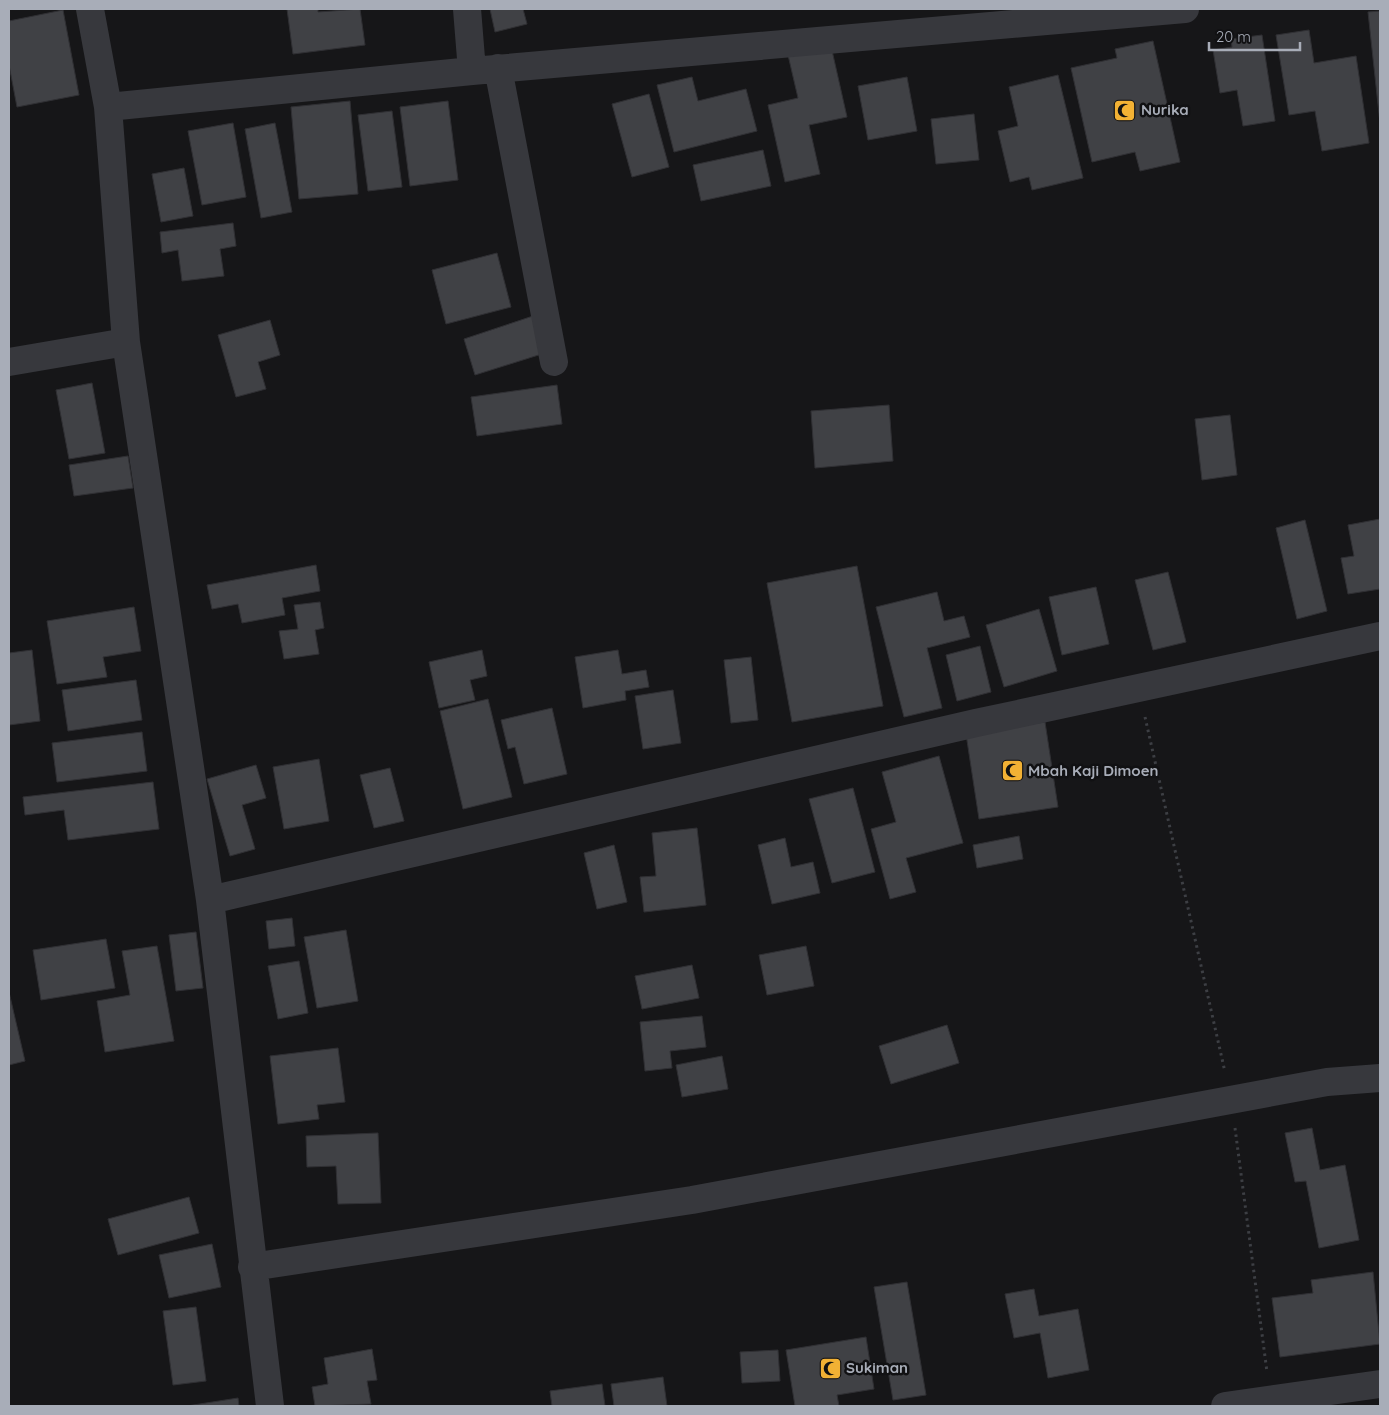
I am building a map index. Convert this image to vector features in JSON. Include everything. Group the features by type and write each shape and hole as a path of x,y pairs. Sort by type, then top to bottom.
{"street":[{"path":"90,9 108,107 126,342 210,900 270,1406"},
{"path":"467,9 485,70 554,362"},
{"path":"108,107 485,70 1185,9"},
{"path":"9,362 126,342"},
{"path":"210,900 1138,688 1380,636"},
{"path":"252,1266 692,1200 1231,1099 1327,1082 1380,1078"},
{"path":"1225,1406 1380,1384"}],"path":[{"path":"1138,688 1231,1099 1271,1400"}],"building":[{"path":"287,9 318,9 318,12 360,9 365,45 293,54"},
{"path":"490,9 523,9 527,24 495,32"},
{"path":"63,10 79,95 17,107 9,65 9,21"},
{"path":"1380,11 1380,123 1368,12"},
{"path":"1309,30 1314,63 1356,56 1369,143 1322,151 1315,111 1289,115 1276,35"},
{"path":"1262,35 1275,121 1243,126 1237,90 1220,93 1213,50 1232,47 1231,39"},
{"name":"Nurika","path":"1153,41 1180,162 1140,171 1135,152 1092,162 1071,68 1117,58 1115,49"},
{"path":"831,46 847,117 809,125 820,174 785,182 768,105 798,98 788,55"},
{"path":"1058,75 1083,178 1032,190 1029,177 1010,182 998,131 1018,126 1009,87"},
{"path":"692,77 698,101 746,89 757,131 674,152 657,85"},
{"path":"907,77 917,131 868,140 858,86"},
{"path":"649,94 669,167 632,177 612,104"},
{"path":"350,101 358,194 299,199 291,107"},
{"path":"448,101 458,180 410,186 400,107"},
{"path":"392,111 402,187 368,191 358,115"},
{"path":"974,114 979,160 936,164 931,119"},
{"path":"233,123 246,197 202,205 188,131"},
{"path":"275,123 292,212 261,218 245,129"},
{"path":"763,150 771,186 701,201 693,165"},
{"path":"184,168 193,216 161,222 152,174"},
{"path":"233,223 236,246 220,249 224,276 182,281 178,250 162,253 160,232"},
{"path":"497,253 511,307 446,324 432,270"},
{"path":"533,316 545,353 475,375 464,339"},
{"path":"270,320 280,355 258,362 266,389 236,397 218,335"},
{"path":"92,383 105,453 69,459 56,390"},
{"path":"557,385 562,424 477,436 471,397"},
{"path":"889,405 893,461 815,468 811,411"},
{"path":"1230,415 1237,475 1202,480 1195,419"},
{"path":"128,456 133,488 74,496 69,465"},
{"path":"1380,519 1380,589 1348,594 1341,558 1354,556 1348,525"},
{"path":"1305,520 1327,611 1297,619 1276,528"},
{"path":"316,565 320,591 282,598 285,615 242,623 238,604 212,609 207,585"},
{"path":"857,566 883,706 792,722 767,583"},
{"path":"1168,572 1186,642 1153,650 1135,580"},
{"path":"1096,587 1109,644 1062,655 1049,597"},
{"path":"937,592 944,621 964,616 970,637 927,648 942,708 904,717 876,607"},
{"path":"320,602 324,628 315,630 319,654 284,659 279,631 298,629 294,605"},
{"path":"134,607 141,651 103,657 107,677 57,684 47,621"},
{"path":"1039,609 1057,671 1004,687 986,625"},
{"path":"980,646 991,692 957,701 946,655"},
{"path":"32,650 40,721 9,725 9,653"},
{"path":"482,650 487,676 470,680 475,700 439,708 429,662"},
{"path":"618,650 622,674 646,670 649,687 625,691 626,700 583,708 575,657"},
{"path":"751,657 758,720 731,723 724,660"},
{"path":"136,680 142,720 68,731 62,690"},
{"path":"673,690 681,743 643,749 635,696"},
{"path":"488,699 512,797 463,809 440,711"},
{"path":"552,708 567,774 524,784 515,747 508,749 501,720"},
{"name":"Mbah Kaji Dimoen","path":"1045,722 1058,807 979,819 966,734"},
{"path":"142,732 147,771 57,782 52,743"},
{"path":"939,756 963,843 906,858 916,892 890,899 871,829 896,822 882,772"},
{"path":"319,759 329,821 284,829 273,767"},
{"path":"256,765 266,798 242,805 255,849 230,856 207,779"},
{"path":"390,768 404,821 374,828 360,775"},
{"path":"153,782 159,829 68,840 64,810 25,815 23,797"},
{"path":"853,788 875,872 832,883 809,799"},
{"path":"697,828 706,905 644,912 640,877 656,876 652,833"},
{"path":"1019,836 1023,859 977,868 973,845"},
{"path":"785,838 791,867 813,862 820,893 772,904 758,845"},
{"path":"614,845 627,902 597,909 584,853"},
{"path":"292,918 295,946 269,949 266,921"},
{"path":"346,930 358,1001 317,1008 304,937"},
{"path":"196,932 203,988 176,991 169,935"},
{"path":"106,939 115,988 41,1000 33,950"},
{"path":"157,946 174,1041 105,1052 97,1001 130,995 122,951"},
{"path":"806,946 814,986 767,995 759,955"},
{"path":"299,961 308,1013 278,1019 268,966"},
{"path":"692,965 699,998 642,1009 635,976"},
{"path":"9,992 25,1061 9,1065"},
{"path":"702,1016 706,1047 670,1051 672,1068 645,1071 640,1022"},
{"path":"947,1025 959,1063 891,1084 879,1046"},
{"path":"338,1048 345,1102 317,1105 319,1119 278,1124 270,1056"},
{"path":"722,1056 728,1089 682,1097 676,1065"},
{"path":"1312,1128 1320,1170 1345,1165 1359,1240 1319,1248 1306,1181 1295,1182 1285,1133"},
{"path":"378,1133 381,1203 338,1204 336,1166 307,1167 306,1136"},
{"path":"189,1197 199,1233 118,1255 108,1219"},
{"path":"212,1244 221,1287 169,1298 159,1255"},
{"path":"1373,1272 1380,1344 1280,1357 1272,1298 1313,1293 1311,1280"},
{"path":"907,1282 926,1395 893,1400 874,1287"},
{"path":"1034,1289 1039,1316 1078,1309 1089,1370 1048,1378 1040,1333 1014,1338 1005,1294"},
{"path":"196,1307 206,1381 173,1385 163,1311"},
{"name":"Sukiman","path":"866,1337 874,1389 837,1395 839,1406 795,1406 786,1350"},
{"path":"372,1349 377,1380 367,1381 371,1404 315,1406 312,1387 328,1384 324,1358"},
{"path":"778,1350 780,1381 742,1383 740,1352"},
{"path":"663,1377 667,1406 614,1406 611,1384"},
{"path":"602,1384 605,1406 552,1406 550,1391"},
{"path":"238,1398 239,1406 187,1406"}],"place":[{"name":"Nurika","path":"1125,110"},
{"name":"Mbah Kaji Dimoen","path":"1012,771"},
{"name":"Sukiman","path":"830,1368"}]}
